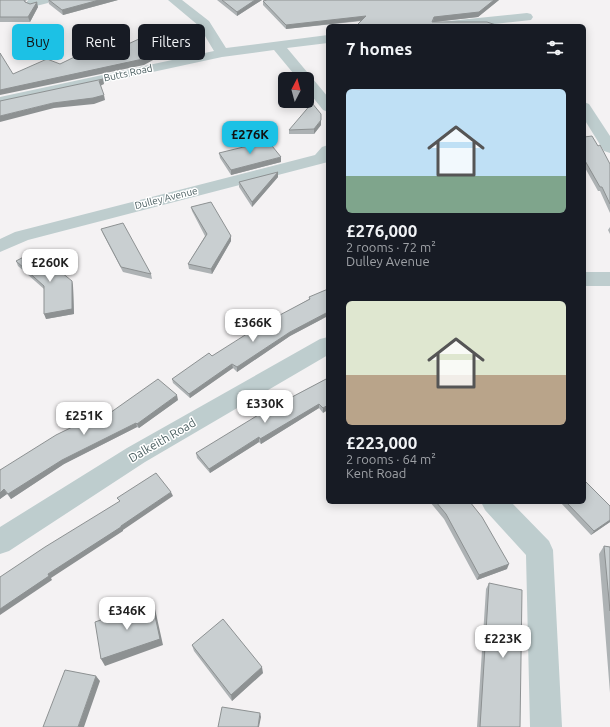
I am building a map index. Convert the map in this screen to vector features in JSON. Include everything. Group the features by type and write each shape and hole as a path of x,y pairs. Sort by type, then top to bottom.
{"street":[{"path":"174,0 204,24 222,53"},
{"path":"457,24 527,16"},
{"name":"Butts Road","path":"0,101 222,53 326,39"},
{"path":"277,45 299,72"},
{"path":"314,90 326,105"},
{"path":"586,110 610,148"},
{"name":"Dulley Avenue","path":"0,246 22,236 324,158 322,155 326,152"},
{"path":"586,279 610,279"},
{"name":"Dalkeith Road","path":"0,542 136,455 326,346"},
{"path":"496,504 538,550 546,727"}],"building":[{"path":"0,0 24,0 30,4 37,2 28,17 0,17"},
{"path":"49,0 99,0 62,10"},
{"path":"222,0 255,0 237,12"},
{"path":"494,0 479,12 434,17 432,22 487,22 493,24 358,24 366,16 286,25 263,1"},
{"path":"138,39 138,60 0,90 0,53 13,74 45,60 50,60 60,64 72,58 72,60 130,60 130,43"},
{"path":"103,79 99,81 104,95 93,98 53,103 0,116 0,101"},
{"path":"314,105 321,114 321,120 314,129 289,130 308,108 314,108"},
{"path":"592,136 598,146 600,145 610,164 610,204 602,187 600,187 586,162 586,137"},
{"path":"268,141 281,157 231,170 219,153"},
{"path":"278,172 252,202 239,182"},
{"path":"211,202 231,236 211,269 188,264 207,234 191,207"},
{"path":"123,223 151,274 121,267 101,229"},
{"path":"35,251 72,281 72,309 44,314 44,286 16,261"},
{"path":"326,290 326,313 290,332 237,367 232,364 189,394 172,379 209,353 212,356 261,325 310,299 309,297"},
{"path":"158,379 177,395 137,424 136,423 62,460 8,494 4,489 0,493 0,470 56,435 105,411 107,415"},
{"path":"326,379 326,406 323,408 319,404 260,439 259,437 209,469 196,453 291,395 292,397"},
{"path":"156,473 171,492 121,527 48,574 49,576 0,609 0,577 45,547 120,501 117,498"},
{"path":"586,482 610,506 610,520 594,531 568,504 586,504"},
{"path":"438,504 472,504 482,517 509,564 479,575 446,514"},
{"path":"604,546 610,547 610,611"},
{"path":"489,583 522,590 520,727 480,727"},
{"path":"152,602 160,639 101,659 95,622"},
{"path":"223,619 262,667 231,695 192,645"},
{"path":"65,670 96,676 78,727 43,727"},
{"path":"222,707 260,713 258,727 218,727"}]}
